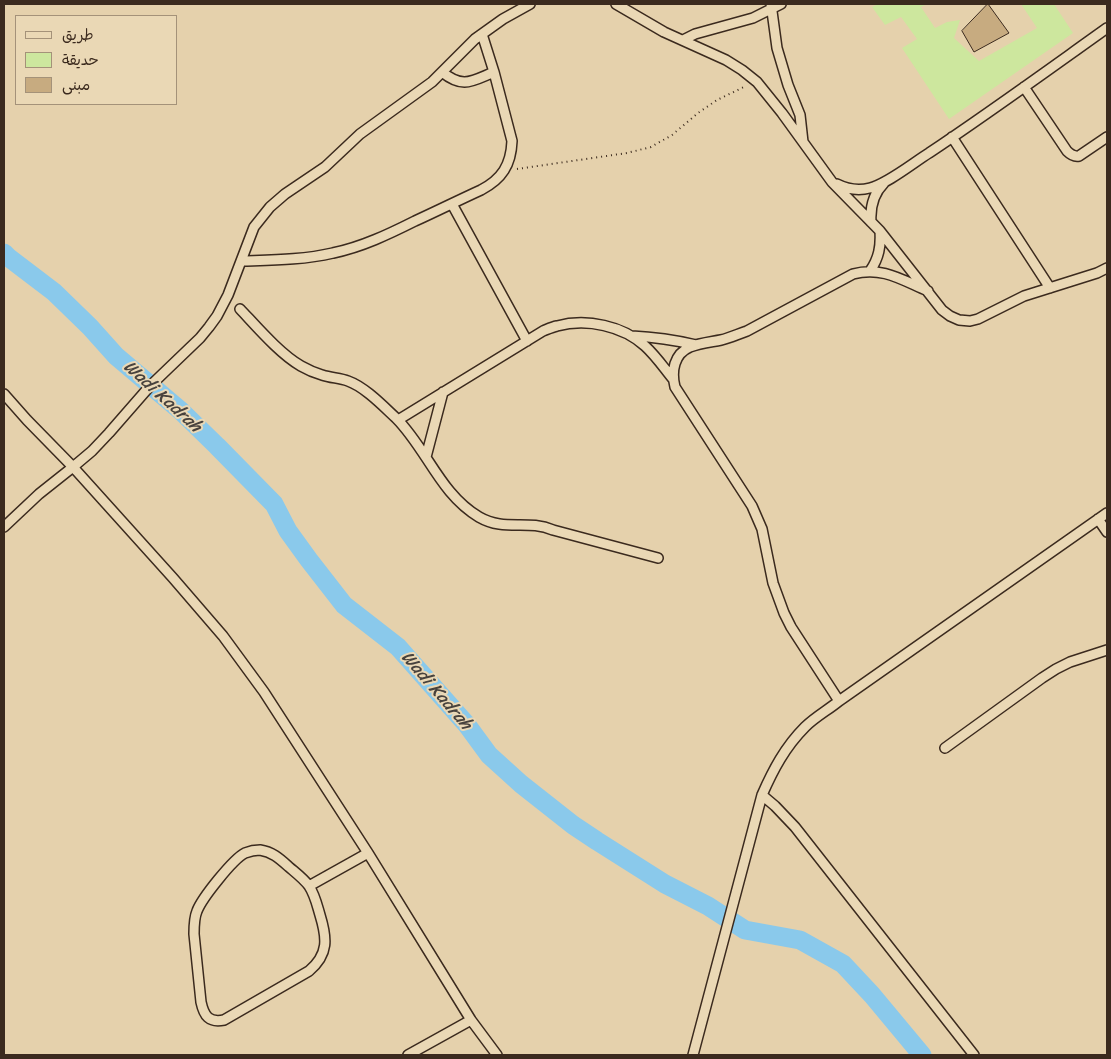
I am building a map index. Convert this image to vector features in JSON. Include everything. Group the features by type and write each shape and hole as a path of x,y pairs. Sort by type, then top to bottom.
{"street":[{"path":"4,527 104,439 150,386 200,338 224,303 254,227 270,207 285,194 325,167 360,134 424,88 482,34 503,19 530,4"},
{"path":"616,4 682,40 726,60 757,82 774,102 832,182 880,231 942,310 950,316 959,320 970,321 978,319 1024,296 1097,273 1107,268"},
{"path":"682,40 695,34 753,18 775,5 777,48 788,85 800,115 803,142"},
{"path":"832,182 842,187 857,190 870,188 889,179 1107,28"},
{"path":"242,260 307,258 360,246 452,204 490,185 498,178 509,161 512,141 482,34"},
{"path":"442,72 458,82 473,81 494,72"},
{"path":"1024,87 1071,155 1079,156 1107,137"},
{"path":"952,137 1050,288"},
{"path":"871,222 872,203 876,194 889,179"},
{"path":"452,204 527,341"},
{"path":"870,270 879,253 880,231"},
{"path":"839,701 784,613 773,583 762,528 752,506 675,386 673,379 674,364 684,351 696,345 738,334 755,327 853,274 870,270 888,274 928,291"},
{"path":"240,309 291,360 312,372 342,379 356,385 382,405 398,420 426,457 438,477 455,497 473,513 501,525 538,525 658,558"},
{"path":"398,420 543,331 572,323 603,325 632,336 644,345 673,379"},
{"path":"632,336 660,338 696,345"},
{"path":"426,457 443,392"},
{"path":"4,394 73,467 223,636 264,692 368,853 471,1020 497,1055"},
{"path":"693,1055 762,796 770,776 792,741 806,726 839,701 1107,513"},
{"path":"1098,519 1107,532"},
{"path":"945,748 1056,669 1070,662 1107,650"},
{"path":"762,796 775,806 795,828 974,1055"},
{"path":"252,850 268,851 275,855 309,886 317,904 325,937 324,950 318,962 309,971 224,1020 219,1021 209,1018 202,1010 194,934 196,913 206,894 238,858 252,850"},
{"path":"309,886 368,853"},
{"path":"408,1055 471,1020"}],"path":[{"path":"504,170 627,153 651,147 672,135 717,100 757,82"}],"green space":[{"path":"878,4 927,4 921,7 935,28 947,22 960,20 954,38 979,61 1037,28 1021,4 1054,4 1073,33 949,119 902,48 917,39 901,17 885,25 872,7"}],"building":[{"path":"988,4 1009,33 974,52 962,31"}],"waterway":[{"name":"Wadi Kadrah","path":"4,253 54,292 90,327 116,356 181,411 274,504 288,531 344,605 398,647 467,725 489,755 521,784 573,825 597,841 665,884 708,906 745,930 800,940 843,964 872,995 922,1055"}]}
